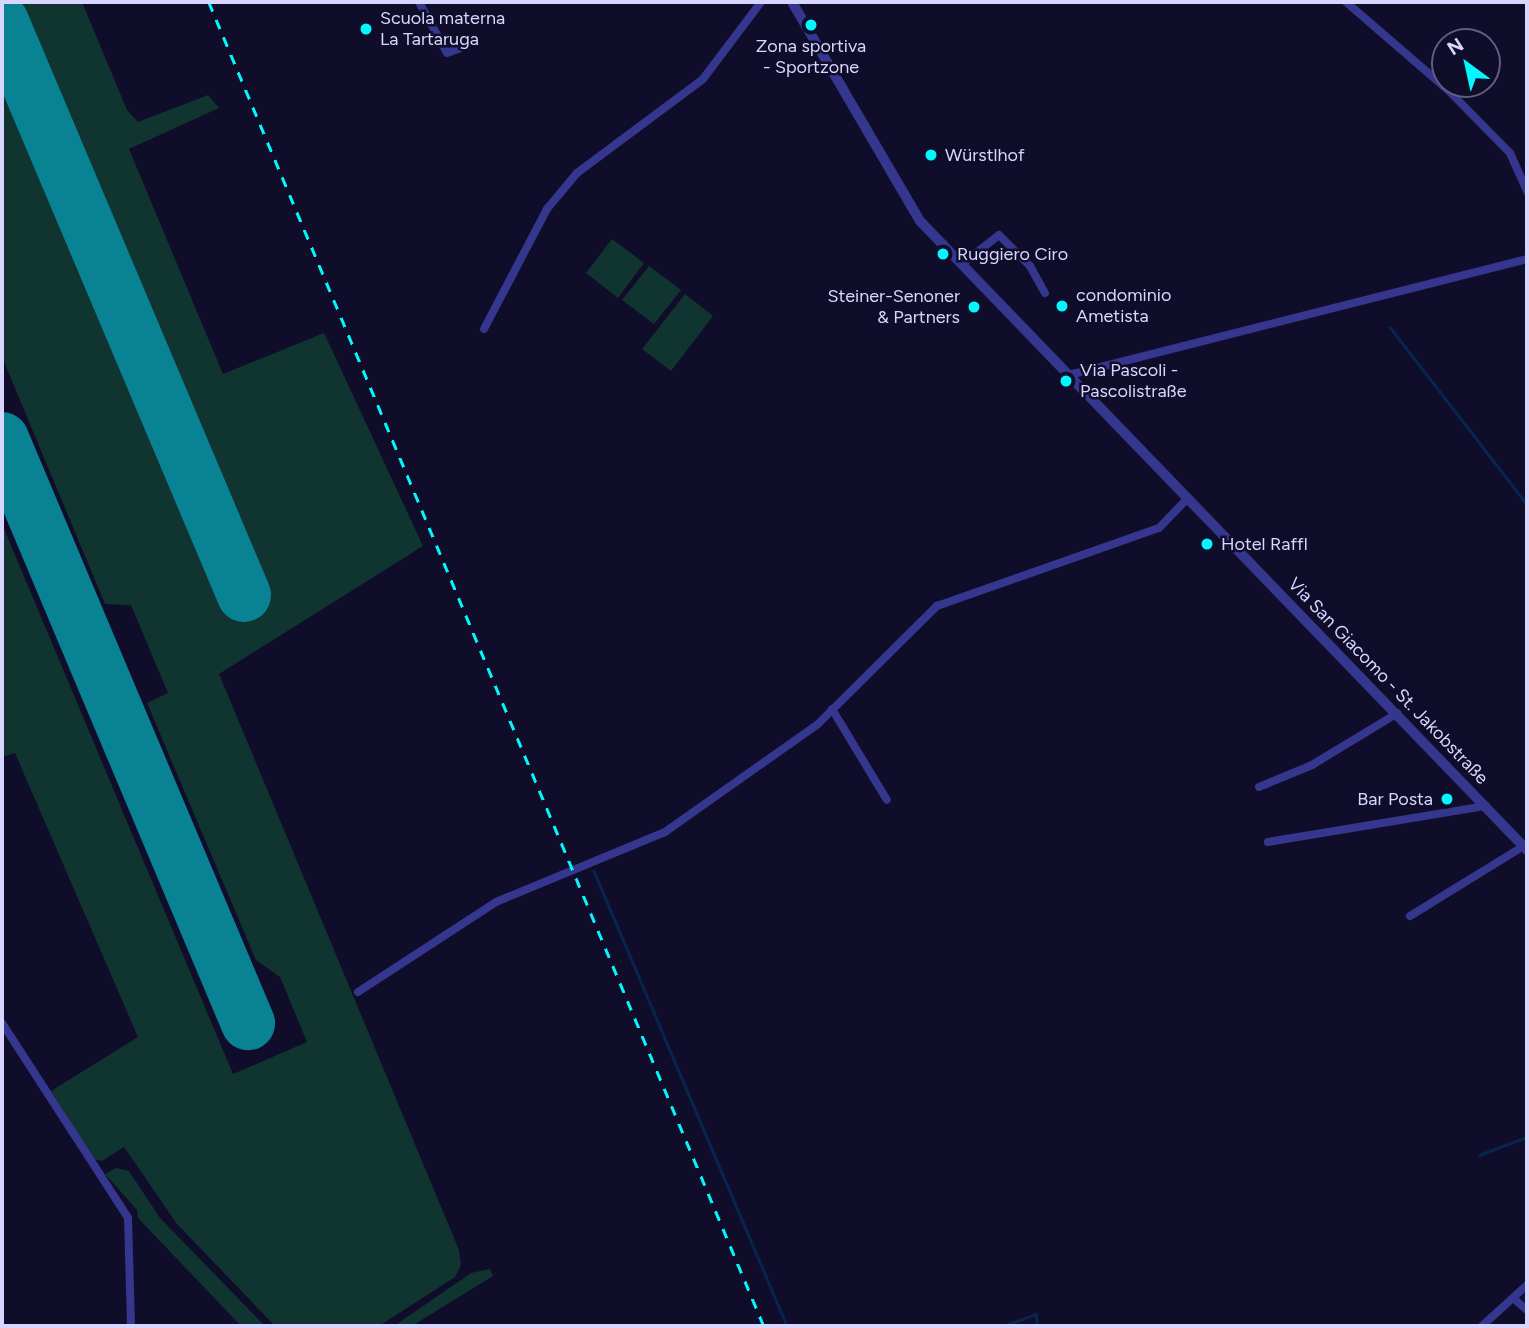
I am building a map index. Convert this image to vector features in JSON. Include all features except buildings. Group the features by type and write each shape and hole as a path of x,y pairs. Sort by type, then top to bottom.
{"street":[{"path":"419,2 445,51 451,54 466,46"},
{"path":"484,329 509,289 547,209 577,173 703,79 761,2"},
{"name":"Via San Giacomo - St. Jakobstraße","path":"792,2 871,132 906,202 962,264 1526,848"},
{"path":"1346,2 1449,91 1510,153 1527,191"},
{"path":"962,264 999,234 1030,266 1045,293"},
{"path":"1069,375 1527,258"},
{"path":"358,992 496,902 665,832 832,709 937,606 1159,528 1188,498"},
{"path":"832,709 861,751 872,781 887,800"},
{"path":"1259,787 1312,765 1398,713"},
{"path":"1268,842 1486,806"},
{"path":"1409,916 1526,848"},
{"path":"2,1023 128,1218 131,1326"},
{"path":"1482,1326 1527,1284"},
{"path":"1513,1298 1527,1310"}],"green space":[{"path":"2,2 82,2 127,110 138,122 208,95 219,108 129,149 223,374 324,333 423,546 219,674 459,1250 461,1265 455,1277 379,1326 275,1326 177,1224 124,1147 102,1161 94,1159 51,1091 138,1037 15,753 2,757 2,524 233,1074 307,1042 280,977 256,960 147,703 168,693 131,605 105,604 2,357"},
{"path":"612,239 644,263 618,298 586,273"},
{"path":"649,266 681,290 654,324 622,300"},
{"path":"685,294 713,316 671,371 642,349"},
{"path":"116,1168 129,1171 160,1218 265,1326 241,1326 138,1218 137,1210 105,1174"},
{"path":"490,1269 493,1276 412,1326 394,1326 471,1273"}],"waterway":[{"path":"1390,327 1527,504"},
{"path":"594,871 787,1326"},
{"path":"1479,1155 1527,1137"},
{"path":"1003,1326 1036,1314 1038,1326"}],"runway":[{"path":"2,22 244,595"},
{"path":"2,439 248,1023"}],"railway":[{"path":"209,2 764,1326"}],"place":[{"name":"Zona sportiva - Sportzone","path":"811,25"},
{"name":"Scuola materna La Tartaruga","path":"366,29"},
{"name":"Würstlhof","path":"931,155"},
{"name":"Ruggiero Ciro","path":"943,254"},
{"name":"condominio Ametista","path":"1062,306"},
{"name":"Steiner-Senoner & Partners","path":"974,307"},
{"name":"Via Pascoli - Pascolistraße","path":"1066,381"},
{"name":"Hotel Raffl","path":"1207,544"},
{"name":"Bar Posta","path":"1447,799"}]}
